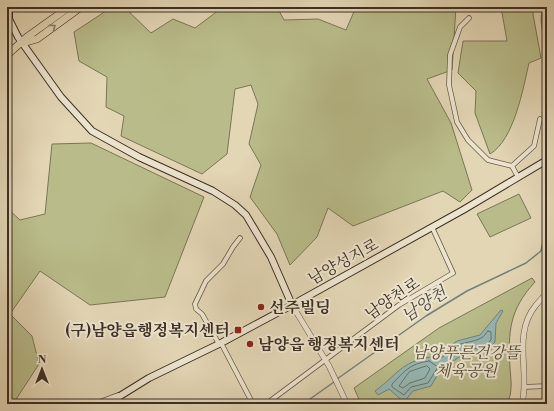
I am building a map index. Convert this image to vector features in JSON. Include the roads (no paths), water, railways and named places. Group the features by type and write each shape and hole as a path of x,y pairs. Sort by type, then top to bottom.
{"main road":[{"path":"9,7 9,19 22,43 62,97 92,131 139,157 213,191 235,205 246,215 271,257 292,305"},
{"path":"7,55 27,37 69,7"},
{"path":"22,43 36,39 81,7"},
{"name":"남양성지로","path":"107,404 122,393 149,378 220,344 292,305 432,227 547,160"}],"street":[{"path":"469,18 460,27 450,55 449,85 457,122 468,140 488,160 512,166 518,177"},
{"path":"512,166 534,146 540,119"},
{"name":"남양천로","path":"266,404 399,305 453,273 432,227"},
{"path":"240,238 232,247 223,264 206,281 195,304 196,309 202,314 253,404"},
{"path":"522,404 524,387 523,330 532,311 547,294"},
{"path":"292,305 329,366 347,404"},
{"path":"524,387 547,386"},
{"path":"94,404 122,393"}],"water":[{"path":"501,310 503,311 496,323 495,342 486,351 461,356 441,369 431,386 413,391 404,402 389,389 378,395 375,391 412,362 430,357 436,361 444,356 448,348 457,341 480,335"}],"waterway":[{"name":"남양천","path":"543,7 541,22 547,47"},
{"name":"남양천","path":"337,379 426,316 467,291 526,263 541,251 547,223"},
{"name":"남양천","path":"303,404 334,382"}],"place":[{"name":"선주빌딩","path":"261,307"},
{"name":"(구)남양읍행정복지센터","path":"238,330"},
{"name":"남양읍 행정복지센터","path":"250,344"}],"park label":[{"name":"남양푸른건강뜰 체육공원","path":"466,361"}]}
